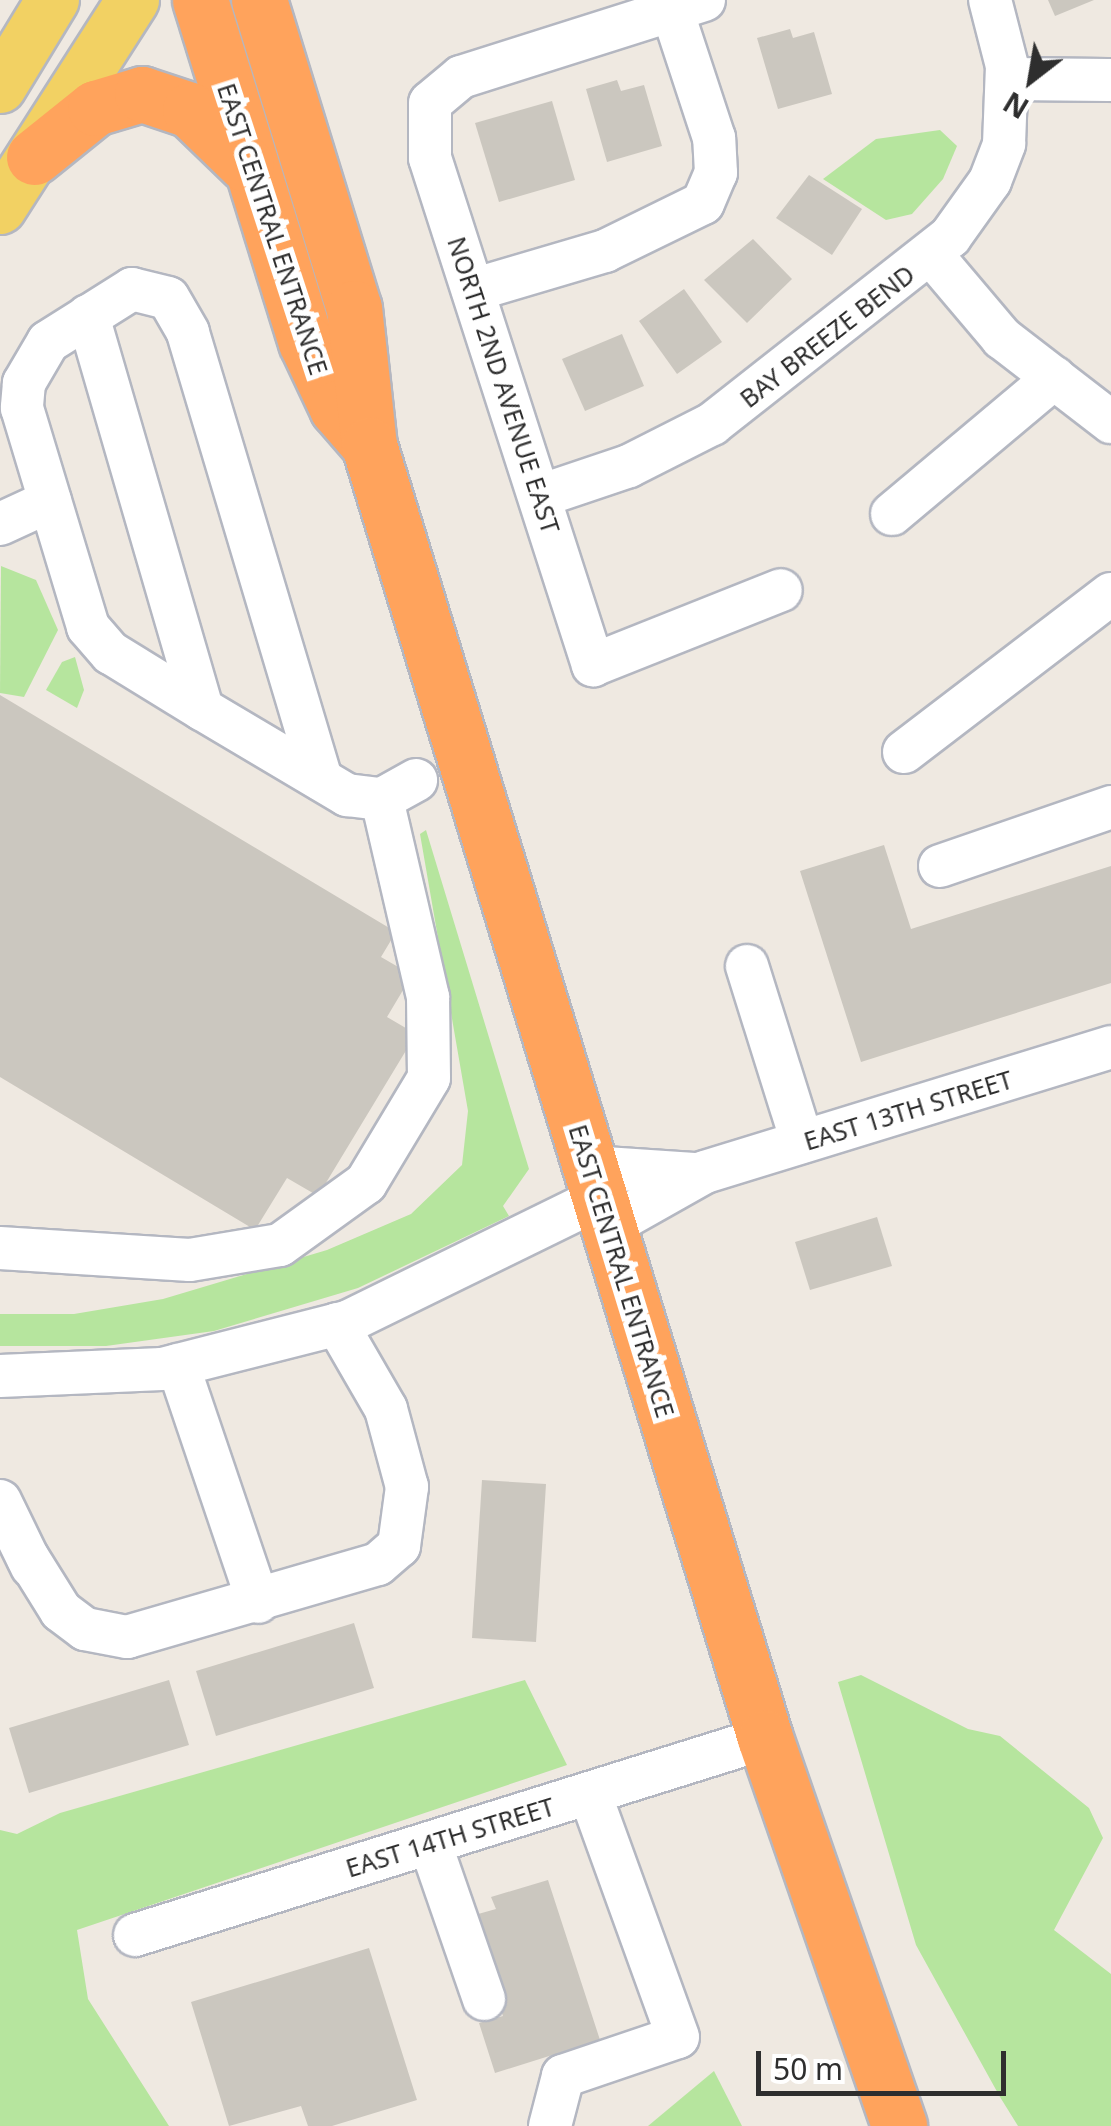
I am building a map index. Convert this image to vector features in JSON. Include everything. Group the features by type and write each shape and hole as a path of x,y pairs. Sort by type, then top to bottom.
{"highway":[{"name":"EAST CENTRAL ENTRANCE","path":"200,0 321,380 368,446"},
{"name":"EAST CENTRAL ENTRANCE","path":"265,10 354,308 368,446 765,1738 846,1987 901,2115"},
{"path":"34,157 95,108 142,94 190,110 252,171"}],"main road":[{"path":"0,87 53,0"},
{"path":"0,208 133,0"}],"street":[{"name":"BAY BREEZE BEND","path":"540,496 629,466 712,424 932,254 990,182 1004,144 1008,80 990,0"},
{"path":"473,290 605,251 703,203 717,158 688,5"},
{"name":"NORTH 2ND AVENUE EAST","path":"688,5 461,77 430,103 430,158 593,665 781,590"},
{"path":"1008,80 1111,80"},
{"path":"932,254 975,311 1111,422"},
{"path":"0,1248 190,1260 280,1245 366,1184 429,1078 428,997 399,789 347,795 320,779 202,709 111,653 88,627 22,408 24,383 48,342 88,316 144,288 178,308 320,779"},
{"path":"88,316 202,709"},
{"path":"892,514 1054,378"},
{"path":"0,524 50,501"},
{"path":"904,752 1111,594"},
{"path":"940,866 1111,807"},
{"path":"747,966 802,1142"},
{"name":"EAST 13TH STREET","path":"600,1197 705,1172 1111,1047"},
{"name":"EAST 13TH STREET","path":"600,1197 657,1177 705,1172"},
{"path":"0,1376 178,1365 337,1324 600,1197"},
{"path":"0,1501 60,1611 85,1629 126,1638 378,1564 398,1546 407,1487 386,1409 337,1324"},
{"path":"178,1365 258,1602"},
{"name":"EAST 14TH STREET","path":"135,1934 765,1738"},
{"path":"550,2126 563,2076 678,2037 590,1794"},
{"path":"430,1844 484,1999"}],"green space":[{"path":"940,130 957,146 943,179 912,214 886,220 823,179 876,139"},
{"path":"1,566 36,580 58,630 24,697 0,693"},
{"path":"75,657 84,690 77,708 46,690 62,662"},
{"path":"426,830 529,1169 503,1206 509,1216 358,1288 214,1331 106,1346 0,1346 0,1314 74,1314 163,1299 327,1250 411,1214 462,1165 468,1111 420,834"},
{"path":"861,1675 968,1729 1000,1736 1089,1808 1103,1838 1054,1930 1111,1974 1111,2126 1018,2126 1000,2097 916,1945 838,1682"},
{"path":"525,1680 567,1765 77,1930 88,1999 169,2126 0,2126 0,1830 17,1834 60,1813"},
{"path":"714,2071 742,2126 648,2126"}],"building":[{"path":"1048,0 1094,0 1055,16"},
{"path":"790,29 793,38 814,32 832,94 778,109 757,38"},
{"path":"617,80 621,91 644,85 662,146 607,162 586,89"},
{"path":"552,101 575,180 499,202 475,123"},
{"path":"809,175 862,209 832,255 776,218"},
{"path":"753,239 792,279 747,323 704,280"},
{"path":"684,289 722,342 677,374 639,321"},
{"path":"622,334 644,386 585,411 562,359"},
{"path":"0,695 396,932 381,957 412,975 387,1017 416,1034 318,1196 287,1178 255,1230 0,1077"},
{"path":"884,845 911,929 1111,866 1111,983 861,1062 800,871"},
{"path":"877,1217 892,1266 810,1290 795,1242"},
{"path":"482,1480 546,1484 536,1642 472,1638"},
{"path":"354,1623 374,1688 216,1736 196,1671"},
{"path":"169,1680 189,1745 29,1793 9,1728"},
{"path":"548,1880 600,2040 495,2073 479,2023 503,2016 471,1916 496,1909 491,1897"},
{"path":"369,1948 417,2100 332,2126 308,2126 301,2106 229,2126 191,2002"}]}
